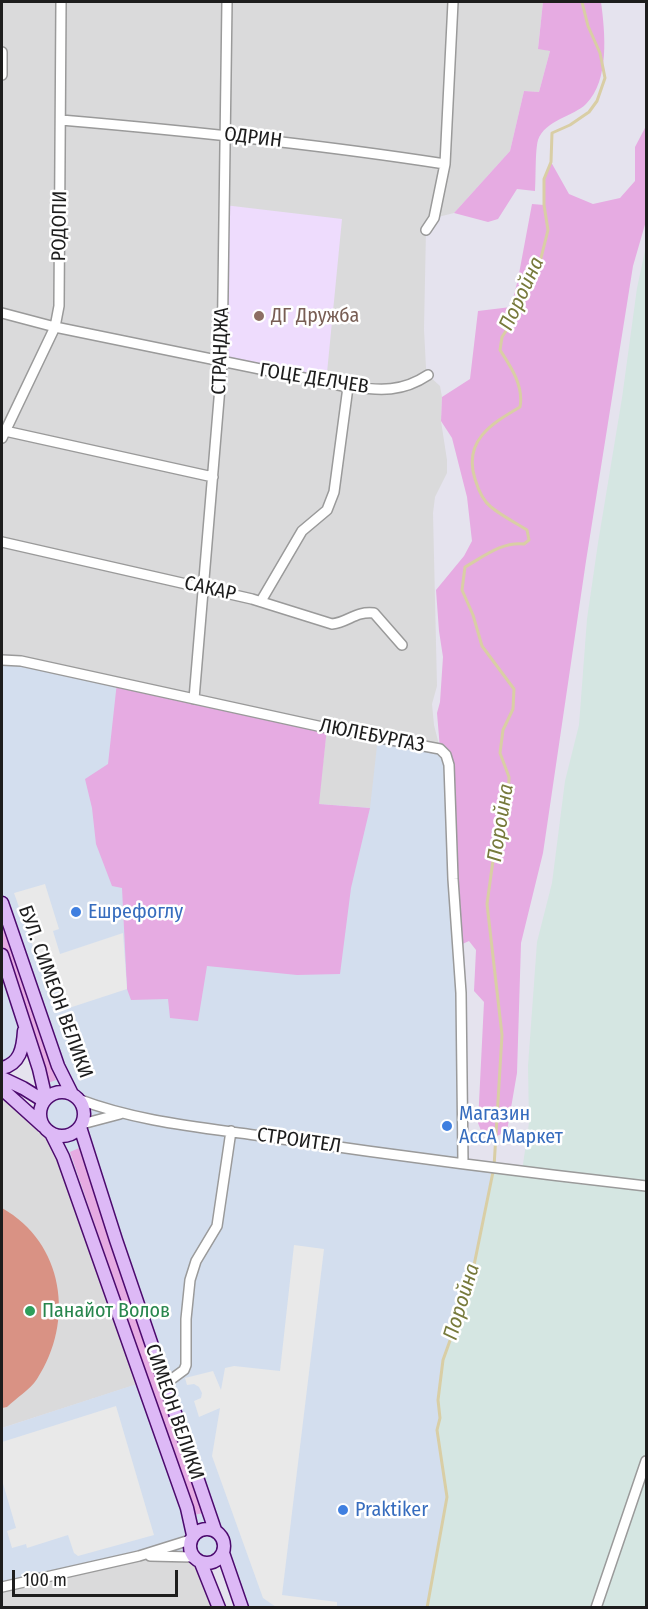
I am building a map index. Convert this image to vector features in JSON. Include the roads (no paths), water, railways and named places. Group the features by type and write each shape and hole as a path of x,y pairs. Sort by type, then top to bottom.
{"main road":[{"name":"БУЛ. СИМЕОН ВЕЛИКИ","path":"2,903 58,1066 75,1096"},
{"name":"БУЛ. СИМЕОН ВЕЛИКИ","path":"2,955 24,1024"},
{"path":"2,1068 9,1066 19,1057 23,1046 24,1024"},
{"path":"24,1024 45,1100 40,1113 47,1130"},
{"path":"2,1078 45,1100"},
{"path":"2,1089 47,1130 59,1136 67,1136 81,1125"},
{"path":"45,1100 58,1092 75,1096 84,1111 81,1125 116,1240 215,1530 222,1537 223,1553 242,1608"},
{"name":"СИМЕОН ВЕЛИКИ","path":"47,1130 63,1157 144,1382 187,1508 192,1538"},
{"path":"215,1530 206,1528 192,1538 189,1546 219,1608"},
{"path":"197,1560 216,1561 223,1553"}],"street":[{"name":"РОДОПИ","path":"3,435 55,327 59,306 61,2"},
{"name":"СТРАНДЖА","path":"194,699 222,363 227,2"},
{"path":"426,230 434,218 445,164 453,2"},
{"path":"2,52 2,75"},
{"name":"ОДРИН","path":"61,120 225,134 445,164"},
{"name":"ГОЦЕ ДЕЛЧЕВ","path":"2,313 55,327 222,363 348,387 374,390 404,388 428,375"},
{"path":"261,602 302,531 327,510 334,492 348,387"},
{"path":"3,435 213,477"},
{"name":"САКАР","path":"2,542 203,587 332,624 342,623 353,615 364,612 374,613 402,645"},
{"name":"ЛЮЛЕБУРГАЗ","path":"2,660 31,663 327,728 440,749 446,755 449,765 451,850 461,993 463,1163"},
{"path":"75,1096 122,1114"},
{"path":"81,1125 122,1114"},
{"name":"СТРОИТЕЛ","path":"122,1114 477,1165 646,1186"},
{"path":"165,1384 184,1370 186,1365 186,1319 190,1280 196,1261 217,1226 231,1131"},
{"path":"596,1608 646,1461"},
{"path":"2,1587 139,1556 192,1538"},
{"path":"139,1556 197,1560"}],"waterway":[{"name":"Поройна","path":"427,1608 447,1497 437,1430 440,1418 438,1400 443,1360 470,1285 494,1167 502,1035 487,904 494,853 508,803 509,777 500,753 503,730 513,709 514,689 482,646 473,615 462,590 465,567 501,547 524,544 529,540 527,530 495,510 483,498 472,466 473,454 482,435 499,420 520,407 518,384 500,350 502,337 521,308 539,266 548,230 544,205 544,179 551,162 552,133 570,125 589,112 597,101 605,78 600,53 588,26 582,2"}],"place":[{"name":"ДГ Дружба","path":"259,316"},
{"name":"Ешрефоглу","path":"76,912"},
{"name":"Магазин АссА Маркет","path":"447,1126"},
{"name":"Панайот Волов","path":"30,1311"},
{"name":"Praktiker","path":"343,1510"}]}
